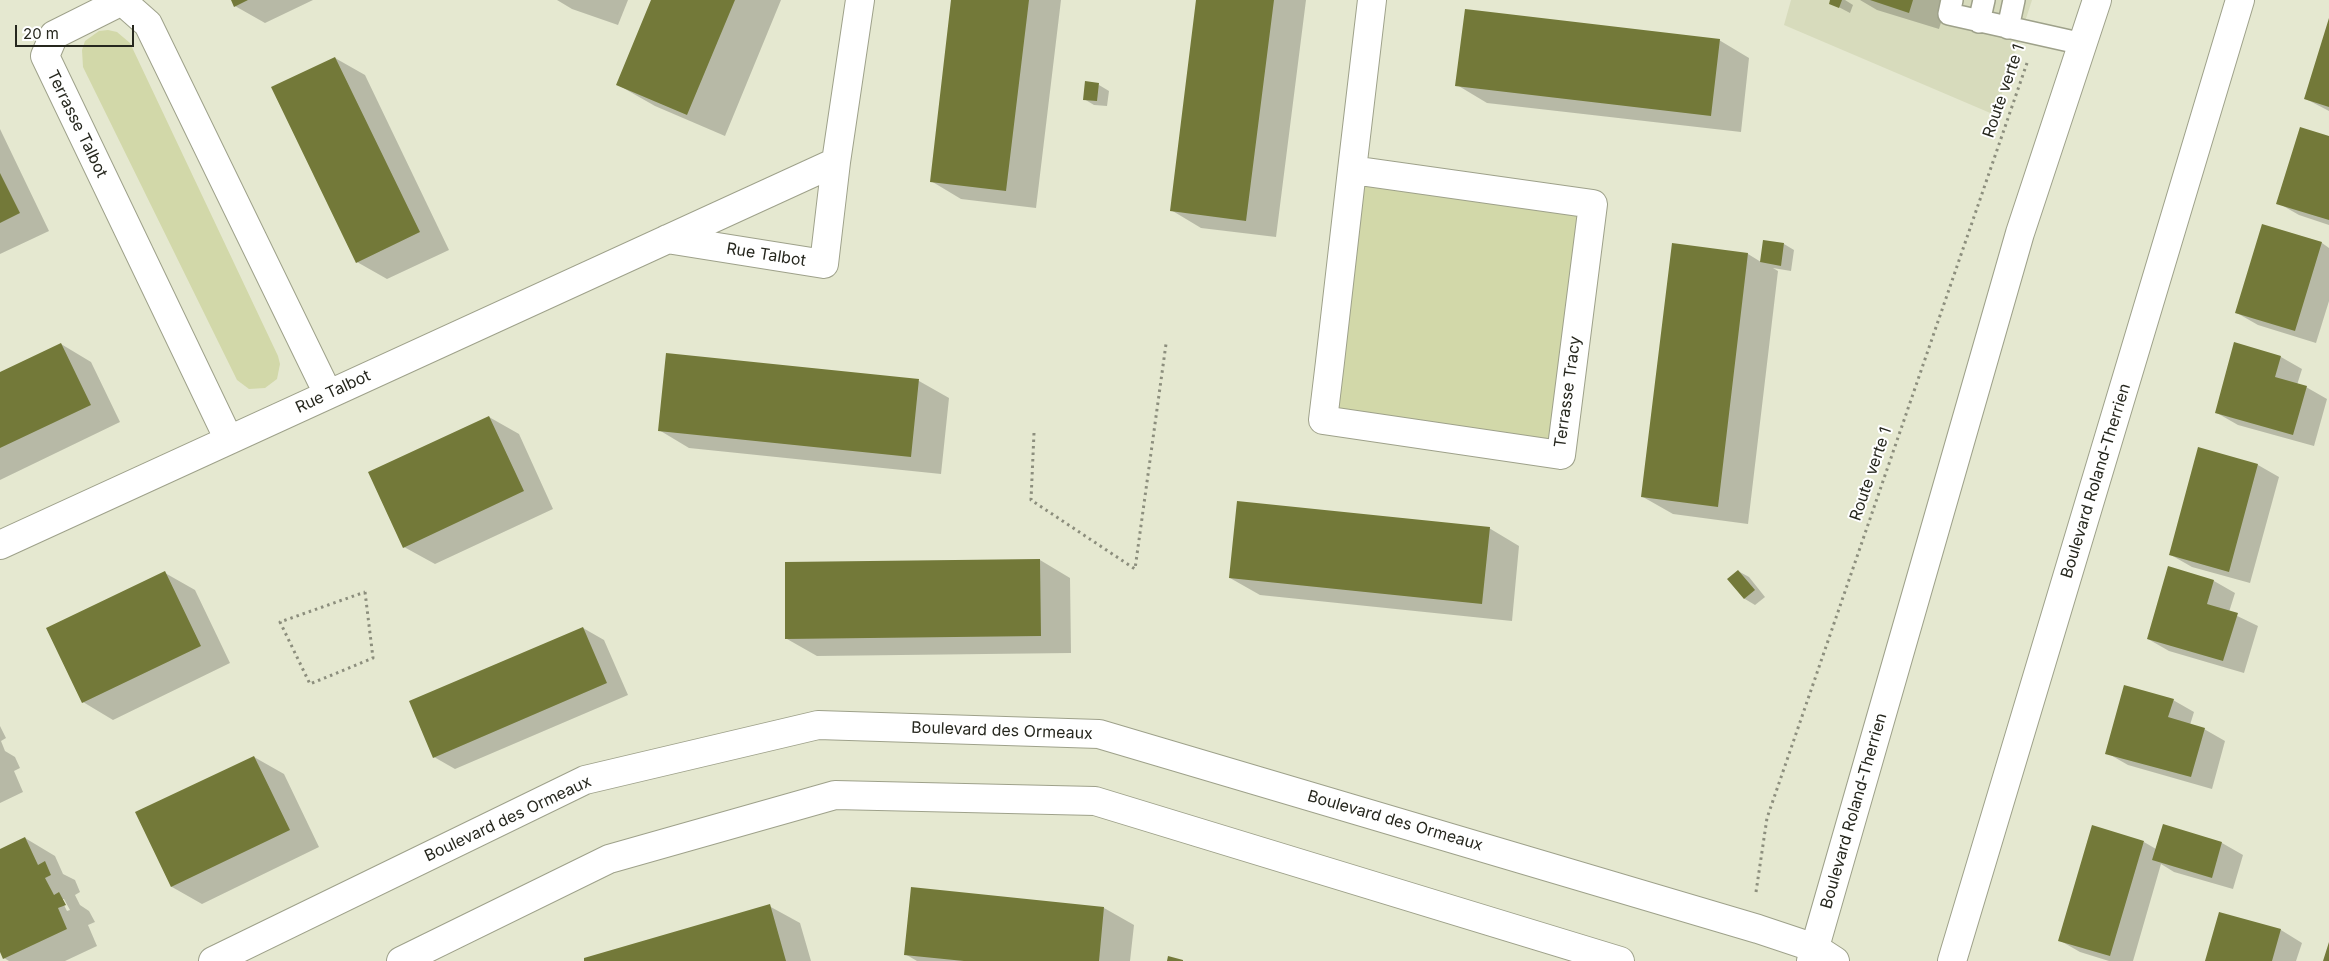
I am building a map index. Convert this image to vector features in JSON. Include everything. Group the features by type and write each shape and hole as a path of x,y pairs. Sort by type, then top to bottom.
{"street":[{"name":"Rue Talbot","path":"667,239 824,264 836,162 860,0"},
{"name":"Terrasse Tracy","path":"1352,170 1594,204 1561,455 1323,420 1352,170 1372,0"},
{"name":"Boulevard Roland-Therrien","path":"1820,957 2020,233 2097,0"},
{"name":"Boulevard Roland-Therrien","path":"1952,961 2240,0"},
{"name":"Terrasse Talbot","path":"229,440 45,56 54,35 122,1 148,24 328,394"},
{"name":"Rue Talbot","path":"0,545 836,162"},
{"name":"Boulevard des Ormeaux","path":"214,961 585,780 818,725 1098,734 1758,929 1820,957"},
{"path":"401,961 609,860 835,795 1095,801 1620,961"}],"lane":[{"path":"1952,0 1949,14 2083,44"},
{"path":"1979,22 1984,0"},
{"path":"2008,28 2014,0"}],"path":[{"name":"Route verte 1","path":"1758,929 1756,886 1767,818 1982,187 2008,123 2036,34"},
{"path":"1034,433 1032,500 1136,569 1166,344"},
{"path":"365,592 373,658 310,684 280,622 365,592"}],"shaded area":[{"path":"1791,0 2032,0 1995,115 1784,25"},
{"path":"99,31 117,32 130,43 278,356 280,364 277,379 265,388 249,389 237,380 83,67 82,50 85,41"},
{"path":"1362,183 1580,214 1552,442 1335,410"}],"building":[{"path":"231,0 248,0 234,7"},
{"path":"651,0 735,0 687,115 616,85"},
{"path":"951,0 1029,0 1006,191 930,182"},
{"path":"1196,0 1274,0 1246,221 1170,211"},
{"path":"1830,0 1842,0 1839,8 1829,4"},
{"path":"1870,0 1913,0 1909,13"},
{"path":"1465,9 1720,39 1711,116 1455,86"},
{"path":"2329,18 2329,107 2304,99"},
{"path":"335,57 420,232 356,263 271,87"},
{"path":"1085,81 1099,83 1097,101 1083,100"},
{"path":"2300,127 2329,136 2329,220 2276,204"},
{"path":"0,173 20,213 0,223"},
{"path":"2262,224 2322,242 2295,331 2235,313"},
{"path":"1763,240 1784,243 1781,266 1760,262"},
{"path":"1672,243 1748,253 1718,507 1641,497"},
{"path":"2234,342 2281,356 2275,377 2307,386 2293,435 2215,413"},
{"path":"61,343 91,405 0,448 0,372"},
{"path":"666,353 919,379 911,457 658,431"},
{"path":"489,416 524,491 403,548 368,472"},
{"path":"2198,447 2258,464 2229,572 2169,555"},
{"path":"1237,501 1490,527 1482,604 1229,578"},
{"path":"1040,559 1041,636 785,639 785,562"},
{"path":"2168,566 2214,580 2207,604 2238,613 2223,661 2147,639"},
{"path":"1738,570 1755,590 1744,599 1727,579"},
{"path":"165,571 201,646 82,703 46,628"},
{"path":"583,627 607,683 433,758 409,701"},
{"path":"2124,685 2174,699 2168,717 2205,728 2191,777 2105,754"},
{"path":"254,756 290,830 171,887 135,812"},
{"path":"2163,824 2222,842 2212,878 2152,860"},
{"path":"2092,825 2144,841 2110,956 2058,941"},
{"path":"25,837 38,865 45,861 51,875 45,878 54,895 59,892 66,905 58,908 67,929 3,959 0,952 0,849"},
{"path":"911,887 1104,907 1099,961 964,961 904,955"},
{"path":"770,904 786,961 584,961 584,958"},
{"path":"2219,912 2281,929 2272,961 2205,961"},
{"path":"2329,942 2329,961 2323,961"},
{"path":"1168,956 1183,960 1183,961 1167,961"}]}
